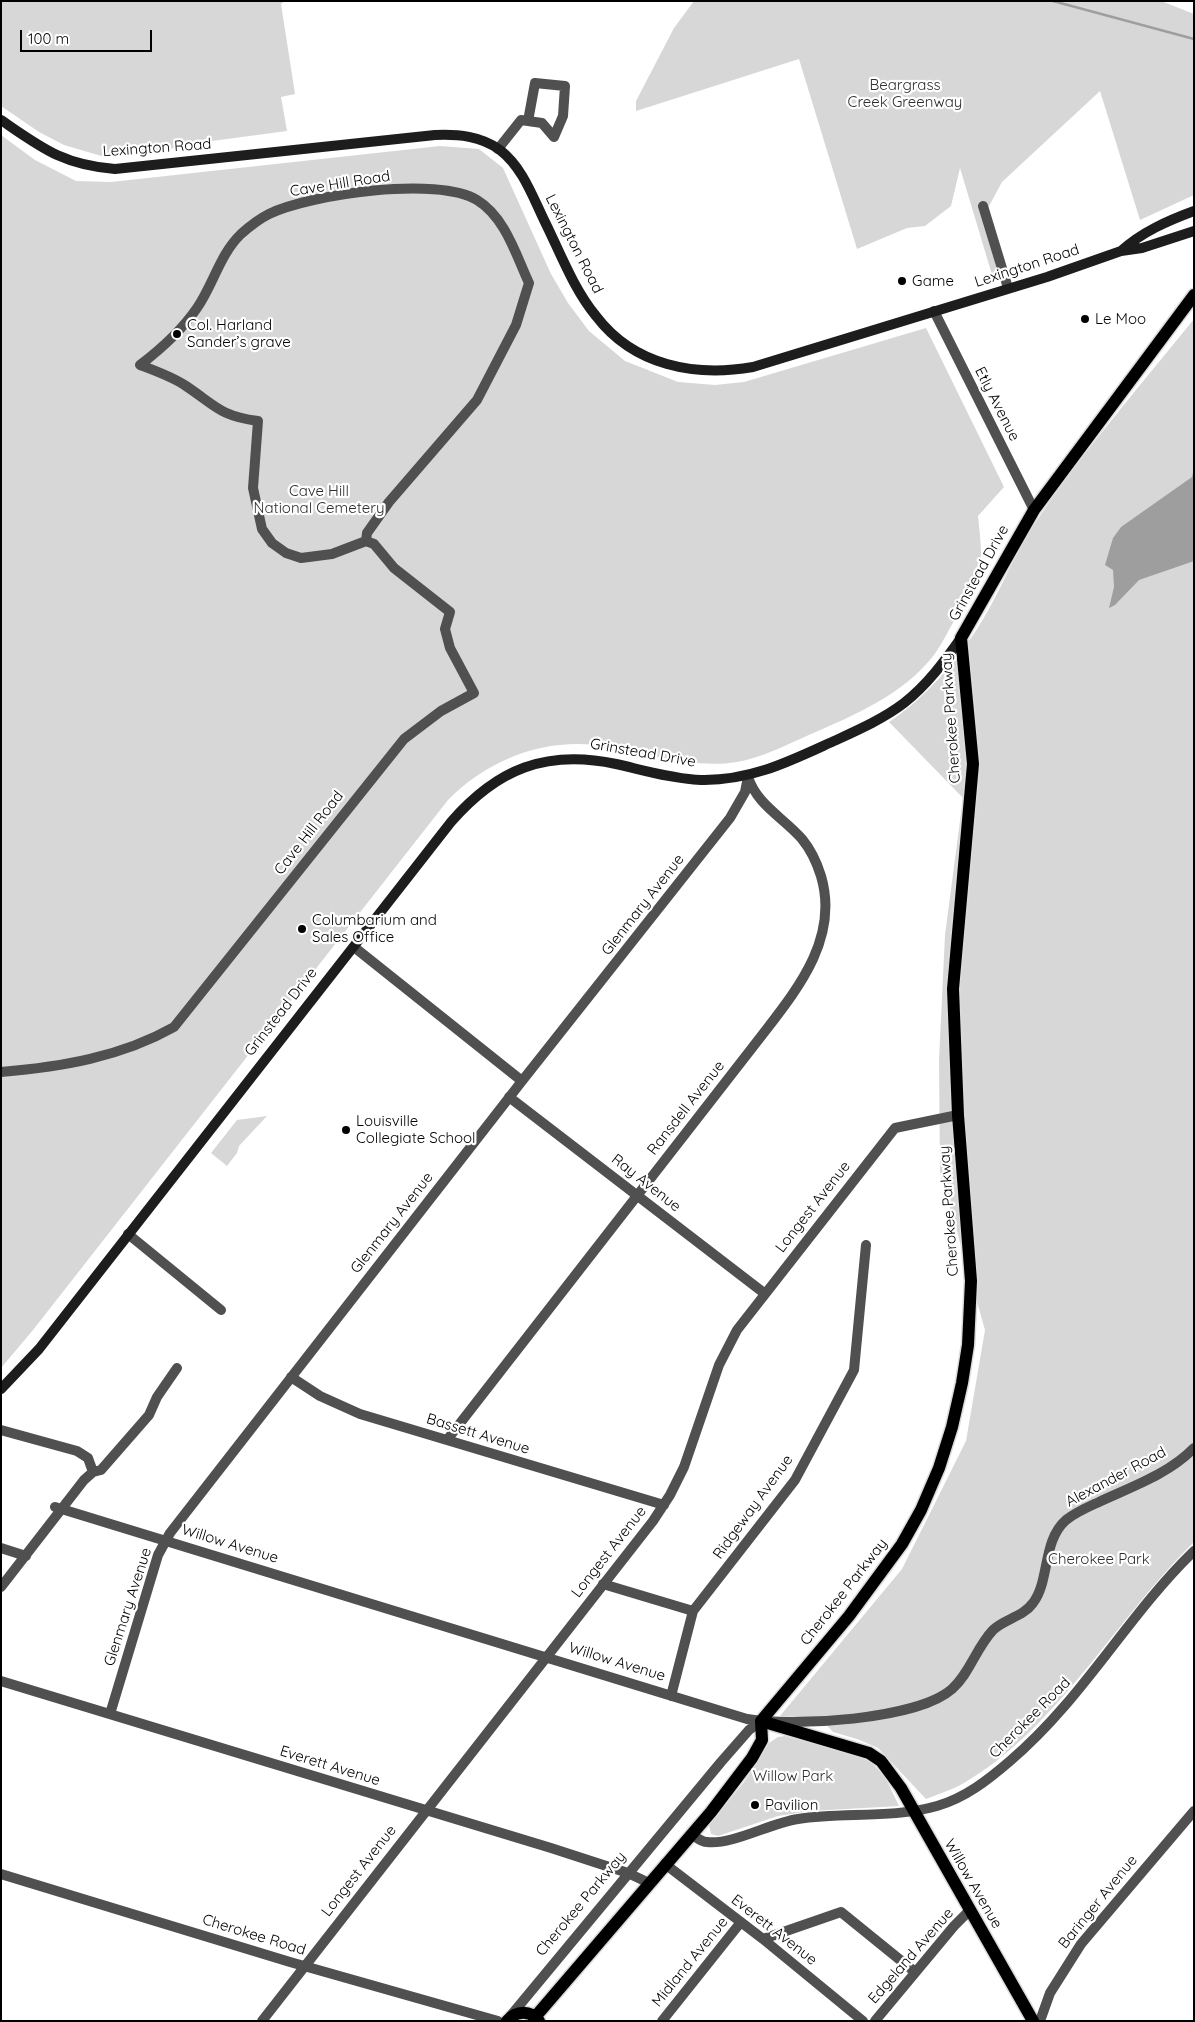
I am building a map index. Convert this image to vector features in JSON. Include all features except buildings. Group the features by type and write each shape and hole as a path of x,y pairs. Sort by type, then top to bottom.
{"main road":[{"name":"Lexington Road","path":"1,120 34,143 62,158 83,165 115,169 435,135 473,138 498,149 512,162 522,176 577,287 596,317 623,342 666,364 709,372 753,367 1121,251 1142,248 1194,231"},
{"name":"Lexington Road","path":"1121,251 1142,234 1194,211"},
{"name":"Grinstead Drive","path":"1,1389 39,1348 465,806 487,786 516,770 549,761 582,759 699,780 748,776 790,762 876,721 903,703 933,676 961,638 1034,510 1194,295"},
{"name":"Cherokee Parkway","path":"761,1721 874,1584 915,1522 939,1468 962,1384 970,1317 969,1241 954,1056 954,963 973,783 969,710 961,638"},
{"name":"Willow Avenue","path":"761,1721 876,1756 888,1769 1033,2021"},
{"path":"504,2020 518,2013 530,2014 538,2019 752,1758 762,1740 761,1721"}],"street":[{"path":"498,149 521,120 528,121 542,123 554,137 563,116 566,86 535,83 528,121"},
{"name":"Cave Hill Road","path":"1,1072 76,1062 127,1050 174,1027 404,739 441,711 474,693 450,648 445,628 450,612 394,568 374,544 366,541 332,554 301,558 286,553 272,542 262,529 253,488 258,421 236,418 225,414 185,385 140,365 170,339 197,308 228,251 239,235 254,222 270,214 309,202 348,195 421,188 451,190 477,200 491,211 509,241 529,283 516,326 477,400 389,502 367,533 366,541"},
{"path":"983,206 1008,288"},
{"name":"Etly Avenue","path":"934,311 1034,510"},
{"name":"Glenmary Avenue","path":"110,1714 158,1555 165,1541 522,1081 730,818 742,798 748,776"},
{"name":"Ransdell Avenue","path":"447,1440 795,991 815,955 824,932 826,920 825,895 815,860 804,842 790,826 755,795 748,776"},
{"path":"354,947 522,1081"},
{"name":"Ray Avenue","path":"509,1098 764,1294"},
{"name":"Longest Avenue","path":"262,2021 664,1505 690,1453 719,1364 737,1330 764,1294 895,1128 958,1115"},
{"path":"128,1234 221,1310"},
{"name":"Ridgeway Avenue","path":"671,1696 693,1611 795,1480 854,1370 866,1244"},
{"path":"1,1587 26,1556 59,1508 93,1472 101,1470 150,1415 157,1397 176,1368"},
{"name":"Bassett Avenue","path":"291,1377 340,1406 447,1440 654,1500 664,1505"},
{"path":"1,1430 77,1451 88,1458 93,1472"},
{"name":"Alexander Road","path":"761,1721 842,1720 906,1709 940,1698 959,1683 984,1642 995,1628 1024,1612 1033,1603 1055,1535 1065,1521 1082,1510 1161,1472 1194,1448"},
{"name":"Willow Avenue","path":"59,1508 671,1696 761,1721"},
{"path":"1,1548 26,1556"},
{"name":"Cherokee Road","path":"691,1834 708,1842 728,1841 768,1826 800,1818 913,1811 938,1806 966,1794 996,1773 1024,1749 1067,1705 1164,1584 1194,1552"},
{"path":"603,1584 693,1611"},
{"name":"Everett Avenue","path":"1,1681 628,1873 650,1883"},
{"name":"Cherokee Parkway","path":"504,2020 739,1740 761,1721"},
{"name":"Baringer Avenue","path":"1040,2021 1050,1993 1081,1944 1194,1811"},
{"name":"Everett Avenue","path":"665,1864 742,1922 863,2021"},
{"name":"Cherokee Road","path":"1,1874 304,1966 504,2020"},
{"name":"Edgeland Avenue","path":"875,2021 969,1911"},
{"path":"763,1939 841,1912 915,1972"},
{"name":"Midland Avenue","path":"662,2021 742,1922"}],"green space":[{"path":"1,1 285,1 281,4 295,94 281,97 287,131 182,145 163,152 105,157 64,145 39,132 1,106"},
{"name":"Beargrass Creek Greenway","path":"694,1 1161,1 1194,14 1194,195 1140,220 1100,91 1002,182 988,208 1008,275 993,278 960,168 951,206 925,226 907,228 857,249 799,59 636,111 636,101 674,28"},
{"name":"Cave Hill National Cemetery","path":"1,135 35,160 76,181 111,182 440,146 479,149 503,168 551,274 568,303 589,331 625,361 678,382 715,385 744,382 926,328 1004,487 978,516 981,546 979,576 942,642 922,669 894,692 878,702 775,750 737,762 704,764 673,760 610,747 587,744 565,745 522,753 502,761 465,785 448,800 33,1330 1,1368"},
{"name":"Cherokee Park","path":"1194,319 1194,1542 1166,1571 1057,1703 1028,1733 997,1760 964,1783 926,1799 878,1748 833,1732 820,1718 780,1716 902,1569 966,1441 985,1330 940,1172 939,1060 945,935 963,798 889,722 926,692 958,655 985,616 1027,536 1053,496 1112,419"},
{"path":"267,1116 239,1146 237,1153 227,1166 211,1153 237,1120"},
{"name":"Willow Park","path":"785,1736 860,1756 873,1764 886,1779 899,1806 811,1811 778,1816 718,1836 711,1834 709,1825 744,1782 769,1743 778,1737"}],"shaded area":[{"path":"1194,468 1194,561 1139,580 1115,605 1109,608 1114,587 1113,570 1105,565 1113,538 1121,527 1192,477"}],"waterway":[{"path":"1053,1 1194,39"}],"place":[{"name":"Game","path":"902,281"},
{"name":"Le Moo","path":"1085,319"},
{"name":"Col. Harland Sander’s grave","path":"177,334"},
{"name":"Columbarium and Sales Office","path":"302,929"},
{"name":"Louisville Collegiate School","path":"346,1130"},
{"name":"Pavilion","path":"755,1805"}]}
